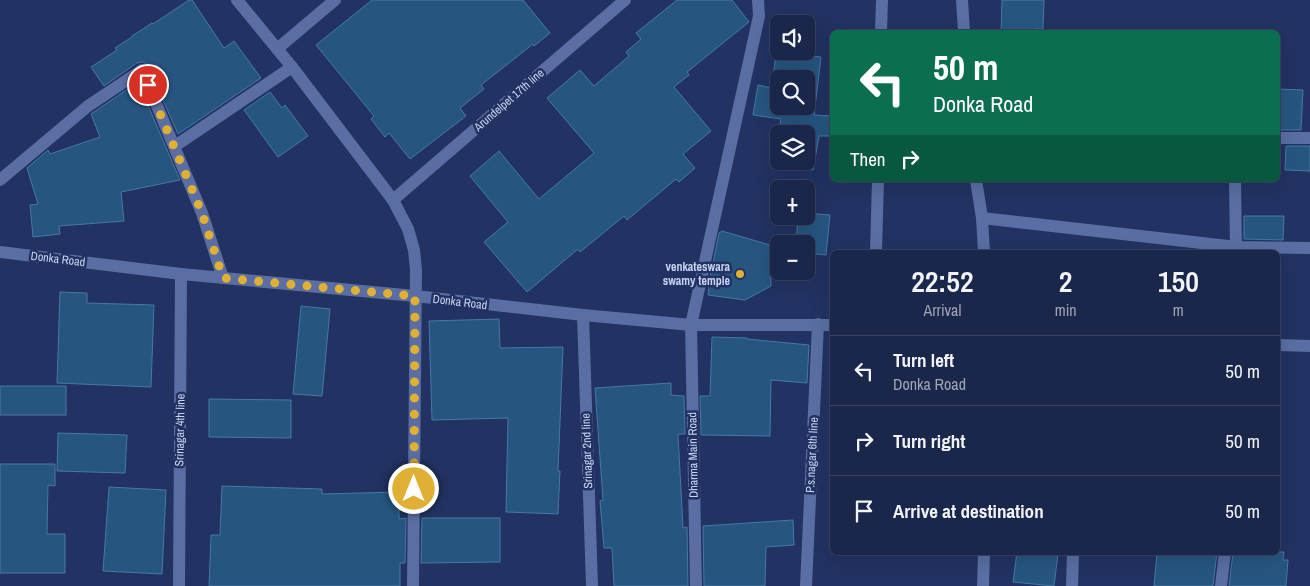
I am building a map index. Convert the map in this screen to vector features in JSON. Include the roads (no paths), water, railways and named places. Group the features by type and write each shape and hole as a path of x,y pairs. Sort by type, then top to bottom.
{"street":[{"path":"237,0 292,68 393,200 408,229 414,250 416,270 413,586"},
{"path":"277,49 335,0"},
{"name":"Arundelpet 17th line","path":"393,200 626,0"},
{"name":"Dharma Main Road","path":"696,586 691,325 759,16 758,0"},
{"path":"881,30 882,0"},
{"path":"962,0 964,30"},
{"path":"175,146 292,68"},
{"path":"0,180 88,106 142,70 202,213 223,278"},
{"path":"1280,138 1310,138"},
{"path":"876,250 878,182"},
{"path":"976,182 982,218 984,250"},
{"path":"1235,182 1237,250"},
{"path":"982,218 1237,250 1310,248"},
{"name":"Donka Road","path":"0,252 181,274 691,325 830,325"},
{"name":"Srinagar 4th line","path":"179,586 181,274"},
{"name":"Srinagar 2nd line","path":"583,315 592,586"},
{"name":"P.s.nagar 6th line","path":"806,586 818,324"},
{"path":"1280,345 1310,346"},
{"path":"983,586 984,555"},
{"path":"1072,555 1072,586"},
{"path":"1221,586 1225,555"}],"place":[{"name":"venkateswara swamy temple","path":"740,274"}]}
